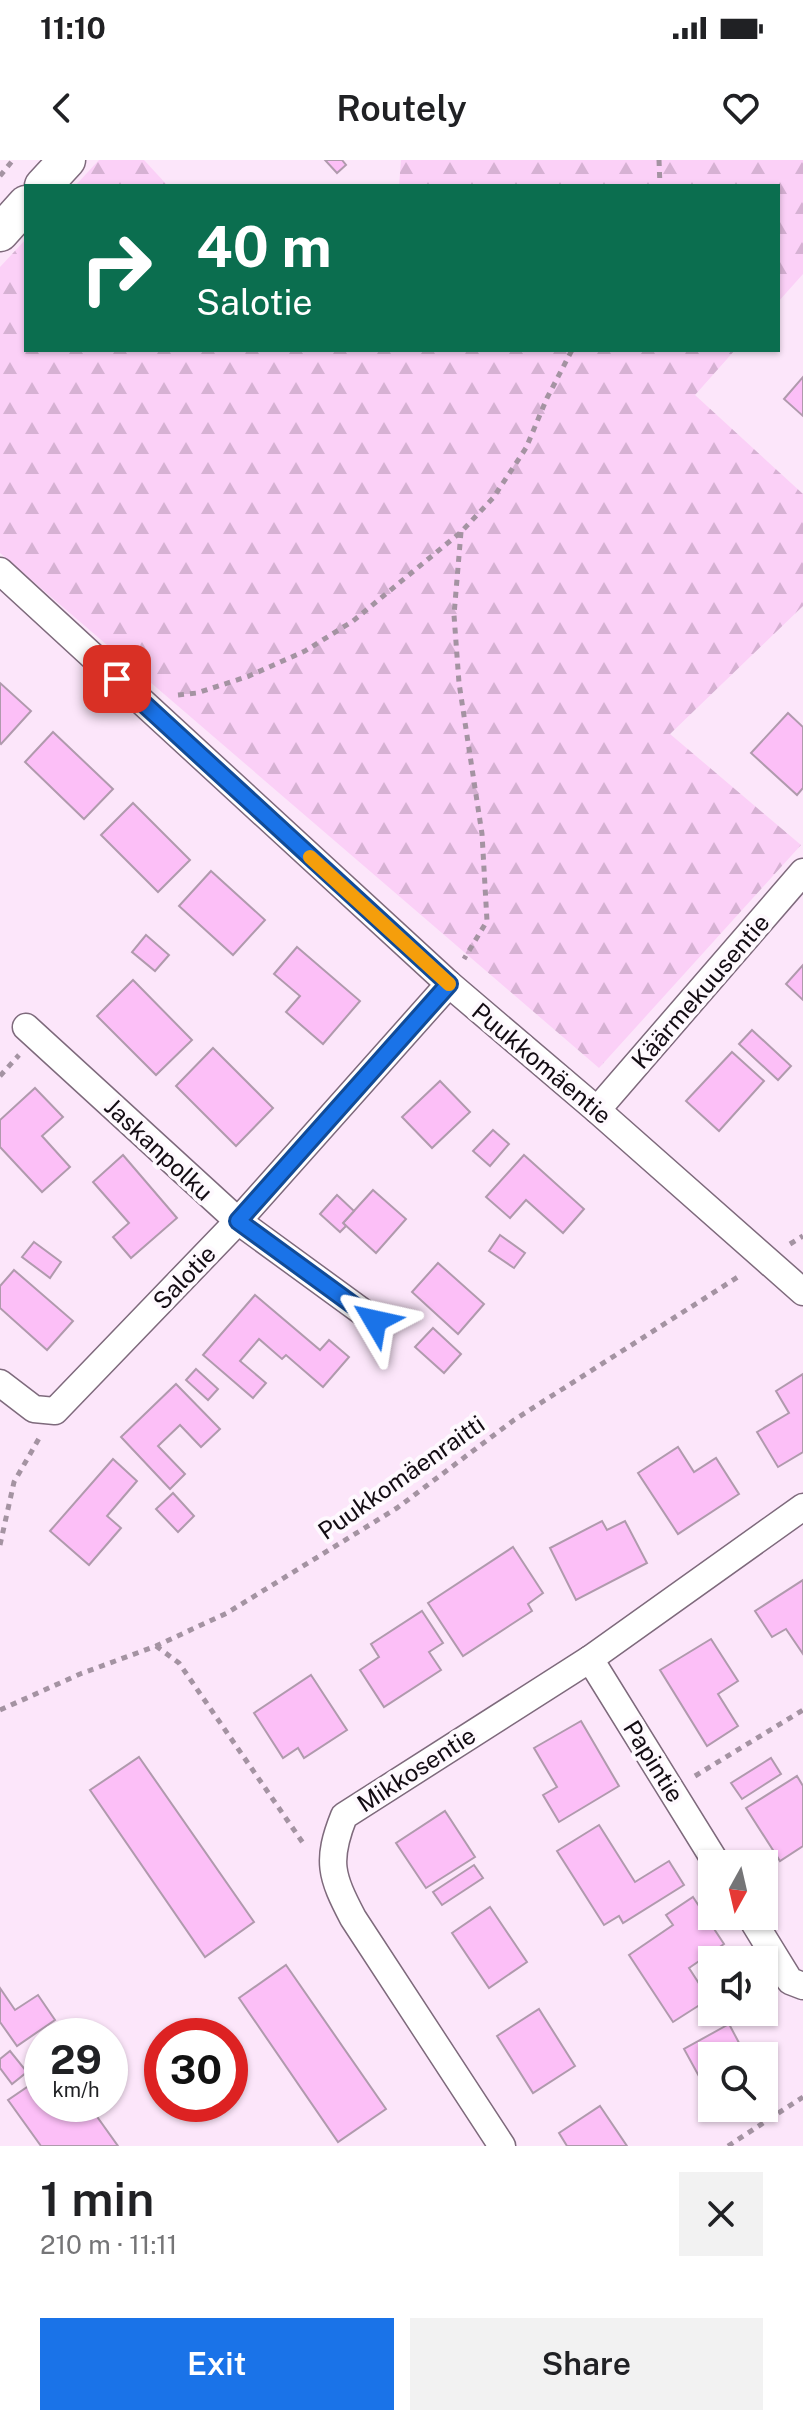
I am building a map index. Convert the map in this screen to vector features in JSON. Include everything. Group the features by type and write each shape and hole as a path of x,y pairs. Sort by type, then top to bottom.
{"main road":[{"path":"45,184 67,160"},
{"path":"0,233 24,206"}],"street":[{"name":"Puukkomäentie","path":"0,571 449,984 768,1258 803,1292"},
{"name":"Käärmekuusentie","path":"597,1110 803,872"},
{"name":"Salotie","path":"55,1411 238,1221 449,984"},
{"name":"Jaskanpolku","path":"26,1027 238,1221 375,1321"},
{"path":"0,1383 34,1409 55,1411"},
{"name":"Mikkosentie","path":"332,1844 344,1816 590,1659 803,1507"},
{"name":"Papintie","path":"590,1659 708,1850"},
{"path":"332,1844 335,1883 353,1918 502,2146"},
{"path":"759,1930 790,1981 803,1986"}],"path":[{"path":"0,176 13,160"},
{"path":"659,160 660,184"},
{"path":"140,700 197,693 249,676 305,651 353,621 461,532 493,498 526,448 571,352"},
{"path":"449,984 487,921 482,834 459,683 454,615 461,532"},
{"name":"Puukkomäenraitti","path":"0,1710 80,1674 156,1646 227,1613 397,1508 514,1420 803,1236"},
{"path":"0,1545 14,1482 55,1411"},
{"path":"156,1646 179,1663 303,1843 332,1844"},
{"path":"672,1790 803,1710"},
{"path":"728,2146 803,2097"}],"green space":[{"path":"99,160 144,160 166,184 77,184"},
{"path":"401,160 803,160 803,274 780,300 780,184 399,184"},
{"path":"24,241 24,352 733,352 695,395 803,494 803,606 670,734 801,845 599,1068 0,553 0,267"}],"building":[{"path":"325,160 342,160 346,165 337,173"},
{"path":"803,377 803,416 784,399"},
{"path":"0,683 31,711 1,744 0,743"},
{"path":"788,713 803,727 803,788 797,795 751,753"},
{"path":"53,732 113,789 84,819 25,762"},
{"path":"133,803 190,860 158,892 101,835"},
{"path":"211,871 265,920 233,955 179,906"},
{"path":"146,935 169,955 155,971 132,952"},
{"path":"297,947 360,1001 323,1044 286,1012 300,996 274,974"},
{"path":"803,965 803,1000 786,984"},
{"path":"133,980 192,1040 156,1075 97,1016"},
{"path":"752,1030 791,1066 778,1080 739,1044"},
{"path":"213,1048 273,1108 236,1146 176,1086"},
{"path":"732,1052 764,1081 719,1131 686,1101"},
{"path":"440,1081 470,1112 432,1148 402,1117"},
{"path":"35,1088 63,1117 42,1136 70,1167 42,1192 0,1147 0,1120"},
{"path":"493,1130 509,1144 490,1166 473,1151"},
{"path":"123,1155 177,1218 131,1258 113,1237 129,1223 93,1182"},
{"path":"524,1155 584,1209 563,1233 526,1200 510,1218 486,1197"},
{"path":"373,1190 406,1219 376,1253 343,1223"},
{"path":"337,1195 354,1211 343,1223 346,1226 340,1232 320,1214"},
{"path":"500,1235 525,1253 514,1268 489,1251"},
{"path":"34,1242 61,1262 50,1278 22,1257"},
{"path":"438,1263 484,1304 458,1334 412,1292"},
{"path":"14,1270 73,1321 47,1350 0,1308 0,1286"},
{"path":"255,1295 320,1350 329,1340 349,1357 323,1387 286,1355 282,1359 259,1339 240,1361 266,1383 253,1398 203,1355"},
{"path":"433,1328 461,1354 444,1373 415,1347"},
{"path":"196,1369 218,1389 208,1400 186,1380"},
{"path":"803,1374 803,1452 778,1467 757,1432 789,1413 776,1391"},
{"path":"176,1384 220,1429 201,1447 180,1425 158,1446 185,1474 170,1489 121,1437"},
{"path":"678,1447 694,1472 716,1458 739,1494 678,1534 638,1473"},
{"path":"113,1459 137,1481 107,1516 121,1528 89,1565 50,1531"},
{"path":"173,1493 194,1516 178,1532 156,1509"},
{"path":"602,1521 607,1530 625,1521 647,1563 576,1600 550,1548"},
{"path":"513,1547 543,1593 528,1604 532,1611 463,1656 428,1603"},
{"path":"803,1580 803,1654 786,1629 772,1637 755,1611"},
{"path":"422,1611 443,1643 429,1652 441,1670 384,1707 360,1670 379,1657 371,1644"},
{"path":"711,1639 738,1681 718,1694 738,1726 707,1746 660,1670"},
{"path":"311,1675 347,1730 304,1758 298,1748 283,1758 254,1713"},
{"path":"581,1721 619,1786 559,1822 543,1795 557,1787 534,1748"},
{"path":"139,1757 254,1922 205,1957 90,1790"},
{"path":"771,1758 781,1774 742,1799 731,1783"},
{"path":"797,1776 803,1786 803,1846 780,1861 778,1850 773,1850 746,1808"},
{"path":"445,1811 475,1857 426,1888 396,1843"},
{"path":"599,1825 635,1882 669,1861 684,1885 623,1923 619,1916 604,1925 557,1851"},
{"path":"474,1865 483,1878 442,1905 433,1892"},
{"path":"693,1897 698,1905 698,1930 715,1930 724,1944 698,1946 698,1962 689,1968 698,1982 698,2006 673,2022 629,1955 673,1925 666,1915"},
{"path":"490,1907 527,1962 489,1988 452,1933"},
{"path":"286,1965 386,2109 338,2142 239,1998"},
{"path":"0,1988 15,2010 38,1995 54,2018 24,2018 24,2041 17,2046 0,2022"},
{"path":"539,2009 575,2066 533,2093 497,2036"},
{"path":"725,2026 730,2026 739,2042 698,2042 698,2074 684,2049"},
{"path":"10,2051 24,2068 24,2074 12,2084 0,2068 0,2059"},
{"path":"24,2089 24,2122 101,2122 118,2146 41,2146 8,2100"},
{"path":"600,2106 627,2146 567,2146 559,2133"}],"slow traffic":[{"path":"310,857 449,984"}],"route":[{"path":"117,679 449,984 238,1221 375,1321"}]}
